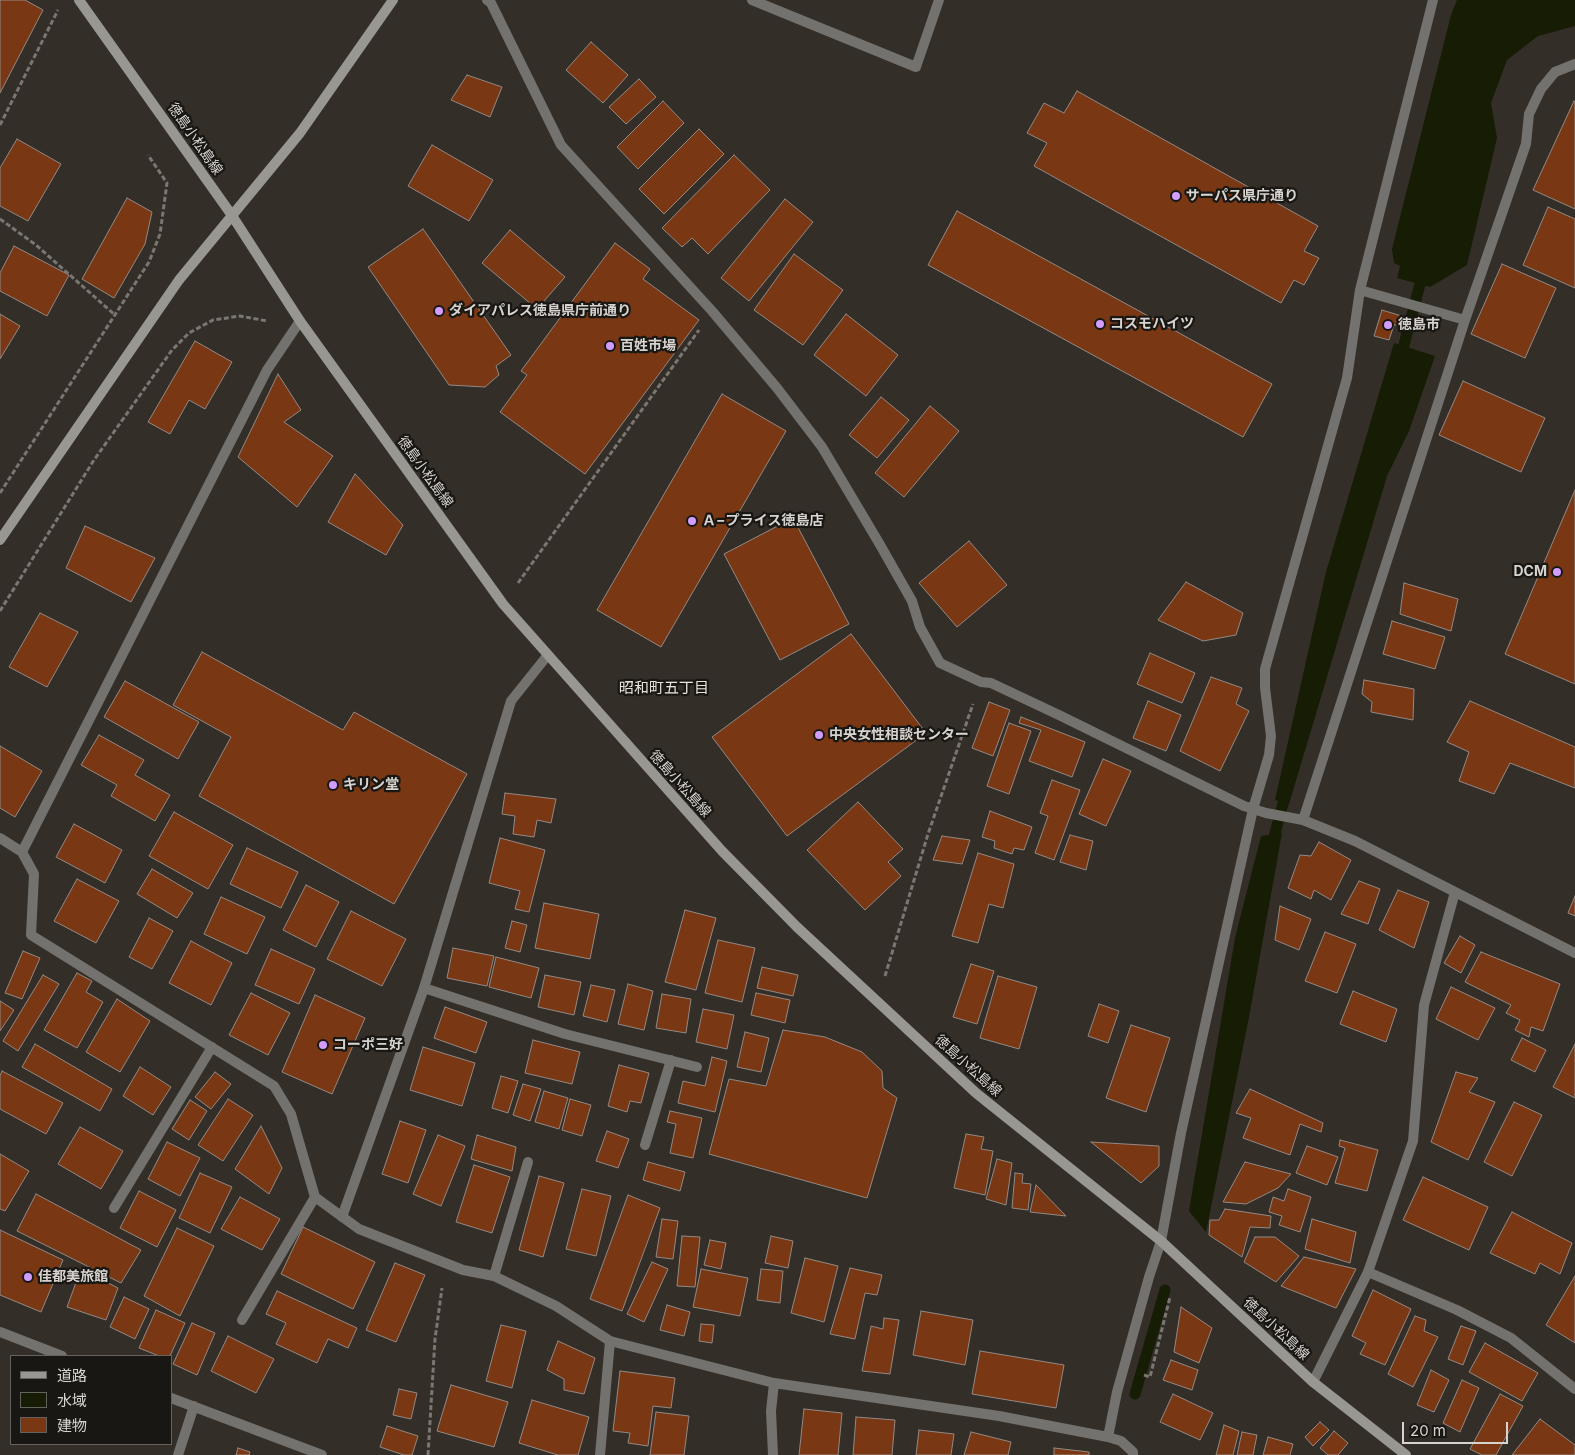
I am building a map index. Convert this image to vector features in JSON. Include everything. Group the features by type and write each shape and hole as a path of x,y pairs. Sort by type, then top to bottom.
{"main road":[{"name":"徳島小松島線","path":"79,0 231,214 300,321 503,604 722,851 797,927 976,1093 1161,1241 1313,1382 1406,1455"},
{"path":"0,540 179,280 231,214 300,133 393,0"}],"street":[{"path":"487,0 491,3 561,145 712,311 777,388 822,447 912,601 920,627 940,664 981,682 991,683 1244,806 1266,813 1300,819 1355,841 1575,953"},
{"path":"752,0 916,67 939,0"},
{"path":"1108,1437 1117,1392 1161,1241 1181,1133 1253,809 1269,754 1271,736 1265,688 1265,669 1348,378 1360,290 1433,0"},
{"path":"1300,819 1465,320 1526,144 1530,114 1541,89 1555,72 1575,64"},
{"path":"1360,290 1465,320"},
{"path":"22,852 267,370 300,321"},
{"path":"342,1216 424,988 511,701 548,656"},
{"path":"0,838 22,852 34,874 30,935 274,1086 291,1114 314,1197 359,1229 463,1270 494,1276 556,1306 610,1341 774,1383 999,1416 1108,1437 1121,1441 1133,1452 1133,1455"},
{"path":"1313,1382 1368,1272 1413,1141 1424,1005 1455,892"},
{"path":"424,988 565,1034 697,1067"},
{"path":"114,1208 212,1047"},
{"path":"645,1145 670,1060"},
{"path":"494,1276 528,1162"},
{"path":"242,1320 314,1197"},
{"path":"1368,1272 1458,1310 1511,1338 1575,1389"},
{"path":"0,1332 59,1355"},
{"path":"600,1455 610,1341"},
{"path":"773,1455 770,1411 774,1383"},
{"path":"172,1398 322,1455"},
{"path":"178,1455 194,1406"}],"path":[{"path":"0,125 58,9"},
{"path":"0,494 149,262 160,234 167,183 148,155"},
{"path":"0,219 36,245 115,315"},
{"path":"503,604 712,311"},
{"path":"0,611 94,460 172,350 189,333 213,320 240,316 267,321"},
{"path":"877,1002 928,834 981,682"},
{"path":"428,1455 435,1339 444,1262"},
{"path":"1151,1373 1169,1307"}],"water":[{"path":"1457,0 1575,0 1575,26 1538,36 1507,60 1491,103 1497,138 1467,265 1430,287 1397,278 1400,266 1394,263 1392,249 1451,15"},
{"path":"1394,343 1435,356 1409,431 1387,476 1289,804 1275,800 1326,572"},
{"path":"1282,833 1249,1017 1206,1232 1189,1211 1235,938 1261,836"}],"building":[{"path":"0,0 25,0 43,10 0,93"},
{"path":"591,42 628,75 603,103 566,70"},
{"path":"467,75 502,87 490,117 451,100"},
{"path":"639,79 656,97 626,124 609,107"},
{"name":"サーパス県庁通り","path":"1077,91 1318,226 1304,251 1319,258 1304,285 1294,280 1281,303 1034,166 1047,143 1027,133 1044,103 1064,113"},
{"path":"663,101 684,123 638,169 617,147"},
{"path":"1575,102 1575,209 1533,190"},
{"path":"699,129 724,154 664,214 639,189"},
{"path":"17,139 61,164 28,221 0,206 0,168"},
{"path":"432,145 493,180 469,221 408,186"},
{"path":"734,155 770,190 708,254 692,238 682,247 662,228"},
{"path":"127,198 152,212 145,244 114,298 82,279"},
{"path":"785,199 813,222 749,301 721,278"},
{"path":"1548,207 1575,219 1575,288 1523,265"},
{"name":"コスモハイツ","path":"957,211 1272,384 1243,437 928,265"},
{"name":"ダイアパレス徳島県庁前通り","path":"423,229 511,355 496,366 499,375 485,387 449,385 368,267"},
{"path":"510,230 565,277 537,309 482,263"},
{"name":"百姓市場","path":"615,243 650,269 643,279 699,320 585,474 500,412 527,375 521,371"},
{"path":"14,246 69,275 47,316 0,291 0,273"},
{"path":"794,254 843,290 803,345 754,310"},
{"path":"1502,264 1556,288 1525,358 1471,334"},
{"name":"徳島市","path":"1382,310 1405,317 1404,325 1394,325 1389,340 1374,336"},
{"path":"0,314 20,326 0,359"},
{"path":"846,314 898,355 866,396 814,355"},
{"path":"195,341 232,362 205,409 189,400 170,434 148,422"},
{"path":"278,374 301,410 284,422 333,456 297,507 238,457"},
{"path":"1463,381 1545,418 1521,472 1439,435"},
{"name":"Ａ−プライス徳島店","path":"722,394 786,431 661,647 597,610"},
{"path":"881,397 909,420 877,458 849,435"},
{"path":"930,406 959,431 904,497 875,473"},
{"path":"355,474 403,525 386,555 328,522"},
{"name":"DCM","path":"1575,490 1575,684 1505,654"},
{"path":"793,518 849,624 780,660 724,554"},
{"path":"85,526 155,558 131,602 66,568"},
{"path":"969,541 1007,585 957,627 919,583"},
{"path":"1186,582 1243,613 1236,635 1203,641 1158,620"},
{"path":"1404,583 1458,599 1451,631 1400,614"},
{"path":"40,613 78,632 47,687 9,667"},
{"path":"1392,621 1445,637 1435,669 1383,654"},
{"name":"中央女性相談センター","path":"851,634 926,733 787,836 712,737"},
{"name":"キリン堂","path":"202,652 343,730 354,712 467,774 394,904 199,796 231,737 173,705"},
{"path":"1150,653 1195,673 1182,703 1137,684"},
{"path":"1211,677 1242,688 1236,704 1249,711 1220,771 1180,751"},
{"path":"1364,680 1414,689 1413,720 1371,712 1372,702 1362,694"},
{"path":"125,681 199,722 178,759 104,717"},
{"path":"1148,701 1181,715 1166,751 1133,738"},
{"path":"1470,701 1575,747 1575,788 1510,763 1494,794 1459,781 1469,752 1447,742"},
{"path":"989,702 1010,710 993,756 972,748"},
{"path":"1021,717 1085,742 1072,777 1029,761 1041,730 1019,723"},
{"path":"1009,723 1031,731 1009,794 987,786"},
{"path":"99,735 144,760 135,775 170,795 155,821 111,796 117,785 81,765"},
{"path":"0,746 42,771 15,817 0,808"},
{"path":"1103,759 1131,771 1106,826 1079,814"},
{"path":"1052,780 1080,790 1054,860 1035,853 1048,816 1040,813"},
{"path":"505,793 556,799 551,823 537,820 534,837 513,834 515,816 502,814"},
{"path":"858,802 903,849 888,862 901,876 865,910 807,850"},
{"path":"990,811 1032,827 1024,850 1014,848 1012,854 994,848 995,841 982,837"},
{"path":"174,812 233,845 208,889 149,856"},
{"path":"74,824 122,850 105,883 56,857"},
{"path":"1070,835 1093,841 1086,870 1060,862"},
{"path":"942,836 970,840 962,864 933,860"},
{"path":"500,838 545,850 529,912 515,909 520,891 489,883"},
{"path":"1319,842 1351,860 1331,900 1314,890 1311,899 1288,888 1300,855 1311,856"},
{"path":"247,848 298,872 281,908 230,884"},
{"path":"978,853 1014,864 1003,908 989,904 978,943 952,936"},
{"path":"152,869 193,893 177,918 137,894"},
{"path":"77,879 119,901 96,943 54,921"},
{"path":"1359,881 1380,889 1368,924 1341,914"},
{"path":"306,885 339,902 316,947 283,930"},
{"path":"1398,890 1429,902 1414,948 1379,930"},
{"path":"1575,896 1575,916 1568,913"},
{"path":"221,897 265,917 247,954 204,934"},
{"path":"544,903 599,914 590,959 535,948"},
{"path":"1280,906 1311,919 1299,950 1275,940"},
{"path":"685,910 716,918 696,990 665,982"},
{"path":"351,911 406,939 382,986 327,959"},
{"path":"149,918 173,931 152,969 129,957"},
{"path":"512,921 527,925 520,952 505,948"},
{"path":"1325,932 1356,944 1337,993 1305,981"},
{"path":"1460,936 1475,945 1461,973 1444,963"},
{"path":"718,940 755,948 742,1002 705,993"},
{"path":"191,941 232,963 211,1005 169,983"},
{"path":"453,948 494,956 487,986 447,978"},
{"path":"271,949 315,969 299,1004 255,985"},
{"path":"23,951 40,958 22,999 5,993"},
{"path":"1481,952 1560,984 1543,1031 1531,1027 1529,1037 1515,1030 1520,1020 1506,1013 1511,1005 1465,982"},
{"path":"496,957 539,968 531,998 489,987"},
{"path":"971,964 994,971 977,1024 953,1017"},
{"path":"762,967 798,975 793,996 757,988"},
{"path":"77,973 92,981 86,992 103,1002 77,1048 44,1030"},
{"path":"43,975 59,984 18,1051 3,1041"},
{"path":"545,975 581,982 574,1015 538,1007"},
{"path":"998,976 1037,987 1019,1049 980,1038"},
{"path":"628,984 653,991 644,1030 618,1024"},
{"path":"591,985 615,990 607,1022 583,1016"},
{"path":"1451,987 1495,1008 1478,1040 1436,1019"},
{"path":"1353,991 1397,1009 1386,1042 1340,1024"},
{"path":"251,993 290,1013 268,1055 229,1035"},
{"path":"756,993 790,1000 785,1023 751,1015"},
{"path":"662,994 691,999 686,1033 656,1028"},
{"name":"コーポ三好","path":"315,995 365,1018 332,1094 282,1072"},
{"path":"117,999 150,1021 120,1072 86,1052"},
{"path":"0,1001 14,1010 0,1031"},
{"path":"1099,1004 1119,1011 1108,1043 1088,1036"},
{"path":"445,1007 487,1022 476,1053 434,1038"},
{"path":"703,1009 734,1015 727,1049 696,1042"},
{"path":"1131,1025 1170,1038 1146,1112 1106,1098"},
{"path":"783,1030 825,1037 862,1052 882,1071 883,1088 897,1098 867,1198 709,1154 729,1079 766,1086"},
{"path":"745,1032 769,1038 761,1072 737,1067"},
{"path":"1522,1038 1546,1050 1535,1072 1511,1060"},
{"path":"533,1040 580,1052 572,1084 525,1073"},
{"path":"35,1044 112,1089 100,1111 22,1067"},
{"path":"1575,1044 1575,1098 1553,1087"},
{"path":"423,1047 475,1063 462,1106 410,1090"},
{"path":"712,1057 727,1061 715,1112 678,1103 683,1081 705,1086"},
{"path":"619,1065 649,1073 641,1103 630,1101 627,1112 608,1106"},
{"path":"140,1067 171,1087 153,1115 123,1096"},
{"path":"2,1071 63,1103 46,1134 0,1109 0,1076"},
{"path":"215,1072 231,1084 211,1109 195,1097"},
{"path":"1456,1072 1478,1078 1469,1092 1495,1102 1468,1160 1431,1142"},
{"path":"501,1076 518,1081 508,1113 492,1108"},
{"path":"523,1084 541,1089 530,1121 513,1115"},
{"path":"1250,1089 1323,1123 1321,1132 1300,1124 1290,1155 1243,1138 1251,1118 1236,1113"},
{"path":"544,1091 568,1098 559,1129 535,1122"},
{"path":"228,1099 253,1115 223,1161 198,1145"},
{"path":"570,1099 591,1105 582,1136 562,1130"},
{"path":"190,1100 207,1111 189,1140 172,1129"},
{"path":"1514,1102 1542,1115 1512,1176 1484,1162"},
{"path":"670,1111 702,1118 693,1158 670,1153 676,1124 667,1122"},
{"path":"400,1121 426,1130 408,1183 382,1174"},
{"path":"261,1126 282,1168 269,1194 235,1169"},
{"path":"80,1127 123,1151 101,1189 58,1164"},
{"path":"607,1131 629,1139 618,1168 596,1161"},
{"path":"966,1134 984,1137 981,1149 993,1151 985,1195 954,1188"},
{"path":"438,1135 465,1146 441,1206 413,1194"},
{"path":"477,1135 516,1147 512,1171 471,1159"},
{"path":"1340,1140 1378,1150 1367,1191 1335,1183 1345,1148 1339,1146"},
{"path":"167,1142 200,1158 180,1196 148,1179"},
{"path":"1091,1142 1159,1146 1159,1166 1141,1183"},
{"path":"1307,1146 1338,1157 1327,1185 1296,1173"},
{"path":"0,1154 29,1171 5,1211 0,1209"},
{"path":"997,1159 1012,1163 1006,1205 986,1199"},
{"path":"648,1162 685,1172 680,1191 643,1180"},
{"path":"1245,1162 1291,1174 1278,1188 1246,1204 1223,1202"},
{"path":"474,1165 510,1177 492,1233 456,1222"},
{"path":"200,1173 232,1187 210,1233 179,1218"},
{"path":"1015,1173 1023,1174 1022,1183 1031,1184 1028,1210 1012,1208"},
{"path":"539,1176 564,1183 543,1257 519,1250"},
{"path":"1423,1177 1488,1207 1469,1250 1403,1220"},
{"path":"1036,1185 1066,1216 1030,1212"},
{"path":"582,1189 611,1196 596,1256 566,1249"},
{"path":"1288,1189 1311,1197 1300,1232 1279,1225 1282,1216 1269,1212 1273,1197 1284,1201"},
{"path":"139,1191 176,1210 157,1247 120,1228"},
{"path":"36,1194 141,1250 121,1283 17,1231"},
{"path":"628,1195 660,1208 622,1311 590,1299"},
{"path":"240,1197 280,1219 262,1250 221,1229"},
{"path":"1225,1209 1271,1216 1270,1228 1250,1227 1242,1257 1209,1235 1210,1220 1219,1220"},
{"path":"1512,1212 1572,1243 1560,1274 1540,1263 1535,1274 1490,1253"},
{"path":"662,1219 678,1221 673,1259 656,1257"},
{"path":"1312,1219 1356,1232 1350,1263 1305,1249"},
{"path":"303,1227 375,1262 353,1309 281,1274"},
{"path":"177,1228 214,1246 180,1316 144,1296"},
{"name":"佳都美旅館","path":"0,1230 63,1260 41,1312 0,1295"},
{"path":"682,1236 700,1237 695,1287 677,1286"},
{"path":"771,1236 793,1241 788,1268 765,1263"},
{"path":"1255,1237 1275,1237 1299,1256 1276,1282 1244,1262"},
{"path":"710,1240 726,1243 721,1269 704,1265"},
{"path":"1304,1257 1356,1269 1336,1308 1281,1286"},
{"path":"805,1258 838,1266 824,1322 791,1313"},
{"path":"652,1262 668,1269 644,1322 627,1314"},
{"path":"395,1263 425,1275 396,1342 366,1330"},
{"path":"850,1268 882,1275 877,1295 865,1293 855,1339 830,1334"},
{"path":"81,1269 118,1288 106,1320 67,1307"},
{"path":"701,1269 748,1278 740,1316 693,1307"},
{"path":"761,1269 783,1271 780,1303 757,1300"},
{"path":"1575,1276 1575,1343 1546,1325"},
{"path":"1373,1290 1411,1309 1385,1365 1360,1354 1366,1343 1352,1336"},
{"path":"277,1291 357,1328 348,1348 328,1339 317,1363 276,1344 286,1323 266,1314"},
{"path":"124,1297 149,1309 135,1339 110,1327"},
{"path":"667,1305 690,1312 684,1336 660,1330"},
{"path":"1181,1307 1212,1328 1199,1363 1174,1352"},
{"path":"156,1310 185,1323 170,1355 156,1355 139,1348"},
{"path":"921,1311 973,1320 965,1365 913,1355"},
{"path":"1415,1316 1426,1320 1424,1331 1438,1337 1413,1387 1388,1374"},
{"path":"884,1318 899,1320 890,1374 862,1371 871,1326 883,1329"},
{"path":"192,1323 215,1333 197,1375 173,1364"},
{"path":"701,1324 714,1325 712,1343 699,1341"},
{"path":"501,1325 526,1331 512,1388 486,1381"},
{"path":"1461,1326 1476,1331 1463,1365 1448,1359"},
{"path":"228,1336 274,1359 256,1393 211,1371"},
{"path":"558,1341 595,1358 584,1394 564,1390 564,1379 547,1370"},
{"path":"1485,1343 1538,1373 1522,1401 1469,1372"},
{"path":"980,1351 1064,1365 1056,1408 972,1394"},
{"path":"1171,1360 1198,1370 1192,1390 1163,1380"},
{"path":"1431,1370 1449,1380 1434,1412 1417,1405"},
{"path":"620,1371 675,1378 671,1408 653,1406 648,1446 628,1443 630,1433 613,1431"},
{"path":"1462,1380 1479,1388 1460,1432 1443,1423"},
{"path":"451,1385 508,1402 494,1447 437,1431"},
{"path":"399,1389 417,1393 411,1419 393,1415"},
{"path":"1173,1394 1213,1413 1200,1440 1160,1422"},
{"path":"1500,1394 1523,1406 1496,1455 1482,1455 1470,1449"},
{"path":"532,1400 589,1417 578,1455 558,1455 519,1443"},
{"path":"804,1409 842,1413 838,1455 799,1455"},
{"path":"656,1412 689,1416 684,1455 650,1455"},
{"path":"856,1417 895,1420 892,1455 853,1455"},
{"path":"1540,1419 1575,1445 1575,1455 1512,1455"},
{"path":"1320,1422 1329,1430 1313,1446 1305,1437"},
{"path":"1224,1425 1239,1431 1233,1455 1216,1455"},
{"path":"387,1426 418,1436 412,1455 404,1455 380,1447"},
{"path":"919,1430 954,1434 951,1455 916,1455"},
{"path":"1334,1431 1348,1443 1338,1455 1328,1455 1320,1448"},
{"path":"971,1432 1011,1442 1008,1455 964,1455"},
{"path":"1242,1432 1257,1435 1253,1455 1237,1455"},
{"path":"1268,1437 1293,1444 1290,1455 1263,1455"},
{"path":"238,1448 250,1452 249,1455 236,1455"},
{"path":"1054,1448 1089,1452 1089,1455 1054,1455"}],"waterway":[{"path":"1400,360 1424,269"},
{"path":"1271,848 1287,789"},
{"path":"1135,1394 1165,1290"}],"place":[{"name":"サーパス県庁通り","path":"1176,196"},
{"name":"ダイアパレス徳島県庁前通り","path":"439,311"},
{"name":"コスモハイツ","path":"1100,324"},
{"name":"徳島市","path":"1388,325"},
{"name":"百姓市場","path":"610,346"},
{"name":"Ａ−プライス徳島店","path":"692,521"},
{"name":"DCM","path":"1557,572"},
{"name":"中央女性相談センター","path":"819,735"},
{"name":"キリン堂","path":"333,785"},
{"name":"コーポ三好","path":"323,1045"},
{"name":"佳都美旅館","path":"28,1277"}],"district":[{"name":"昭和町五丁目","path":"664,688"}]}
